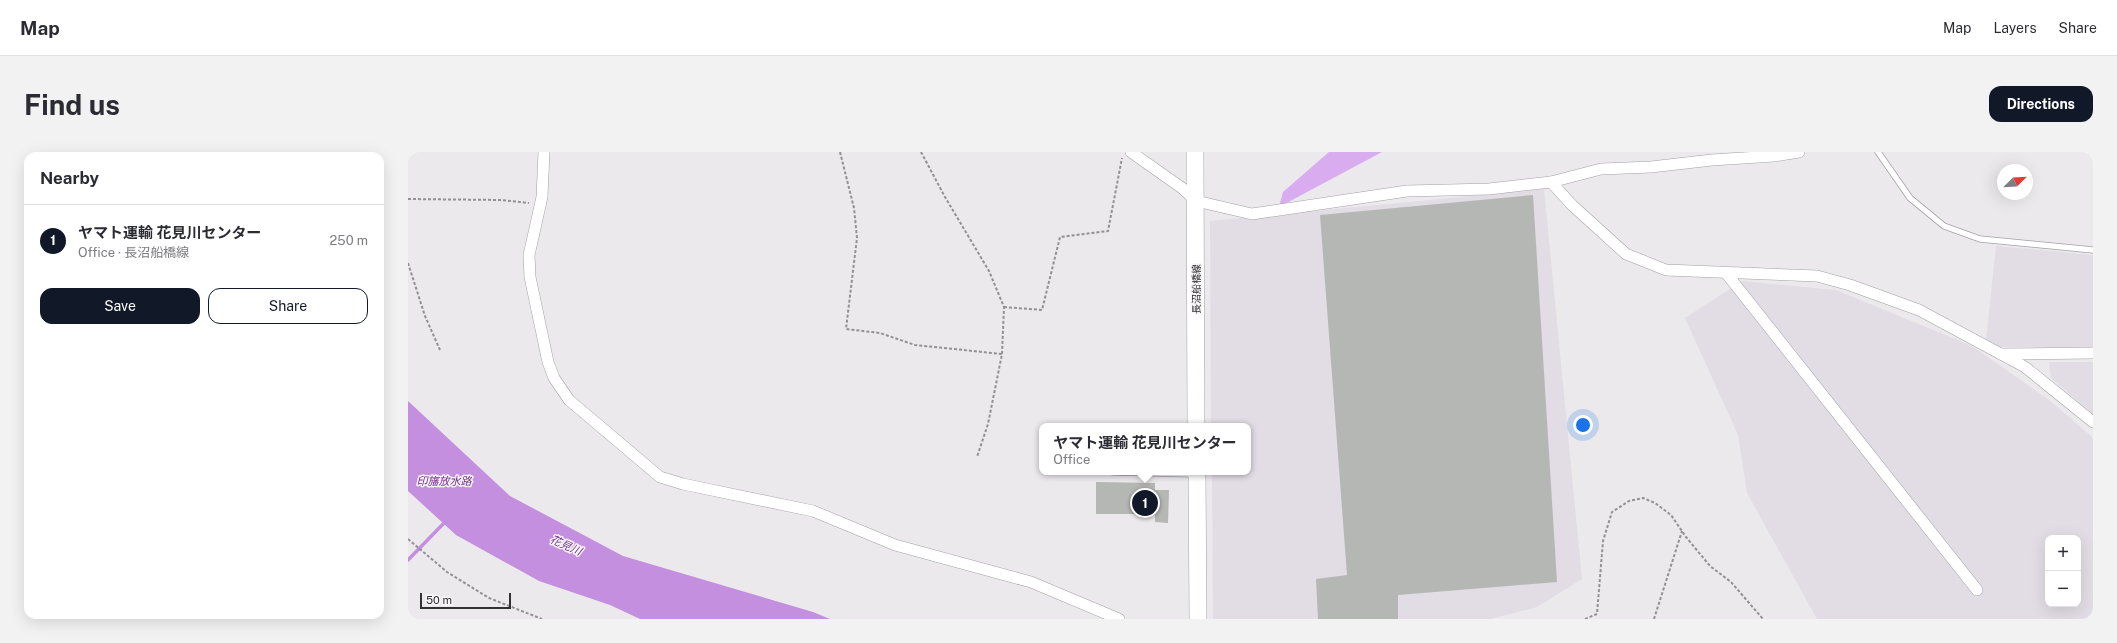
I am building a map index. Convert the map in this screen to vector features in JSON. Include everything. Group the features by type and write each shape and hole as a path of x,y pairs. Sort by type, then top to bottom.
{"main road":[{"name":"長沼船橋線","path":"1195,152 1196,423"},
{"path":"1195,618 1197,475"}],"street":[{"path":"544,152 541,205 529,256 530,277 548,362 554,378 569,400 660,477 683,484 813,511 894,544 1031,582 1119,619"},
{"path":"1131,152 1182,188 1196,201 1252,214 1407,191 1489,189 1551,182 1601,169 1651,167 1712,160 1774,156 1799,152"},
{"path":"1551,182 1572,205 1626,254 1666,270 1817,276 1850,284 1918,310 1998,354 2025,367 2093,422"},
{"path":"1726,273 1977,590"},
{"path":"1998,354 2093,353"}],"lane":[{"path":"1878,152 1910,198 1944,226 1980,239 2093,250"}],"path":[{"path":"840,152 854,208 858,238 846,329 880,332 915,344 1002,354"},
{"path":"921,152 945,197 989,271 1004,307 1002,354 988,424 977,456"},
{"path":"1004,307 1042,310 1060,237 1108,231 1123,152"},
{"path":"408,199 501,200 541,205"},
{"path":"408,264 425,316 440,350"},
{"path":"1585,619 1597,614 1603,541 1612,512 1629,501 1643,498 1655,503 1671,515 1710,566 1731,582 1763,619"},
{"path":"1654,619 1682,531"},
{"path":"408,539 447,572 489,598 542,619"}],"shaded area":[{"path":"1329,152 1382,152 1279,207 1283,192"},
{"path":"1544,189 1582,579 1537,607 1491,619 1213,619 1212,475 1251,475 1251,423 1211,423 1210,221"},
{"path":"1996,246 2093,255 2093,348 1999,347 1986,341"},
{"path":"1742,281 1836,290 1972,346 2049,400 2091,436 2093,440 2093,619 1817,619 1747,493 1738,435 1685,318"},
{"path":"2049,362 2093,362 2093,414 2051,378"}],"water":[{"name":"印旛放水路","path":"408,401 510,496 623,556 813,612 830,619 640,619 610,605 539,581 456,535 408,491"}],"building":[{"path":"1533,195 1557,582 1398,595 1398,619 1318,619 1316,579 1347,575 1320,215"},
{"path":"1096,482 1155,483 1155,490 1169,490 1168,523 1155,522 1155,514 1096,514"}],"waterway":[{"path":"408,560 446,521"}],"place":[{"name":"ヤマト運輸 花見川センター","path":"1145,503"}],"water label":[{"name":"花見川","path":"566,545"}]}
